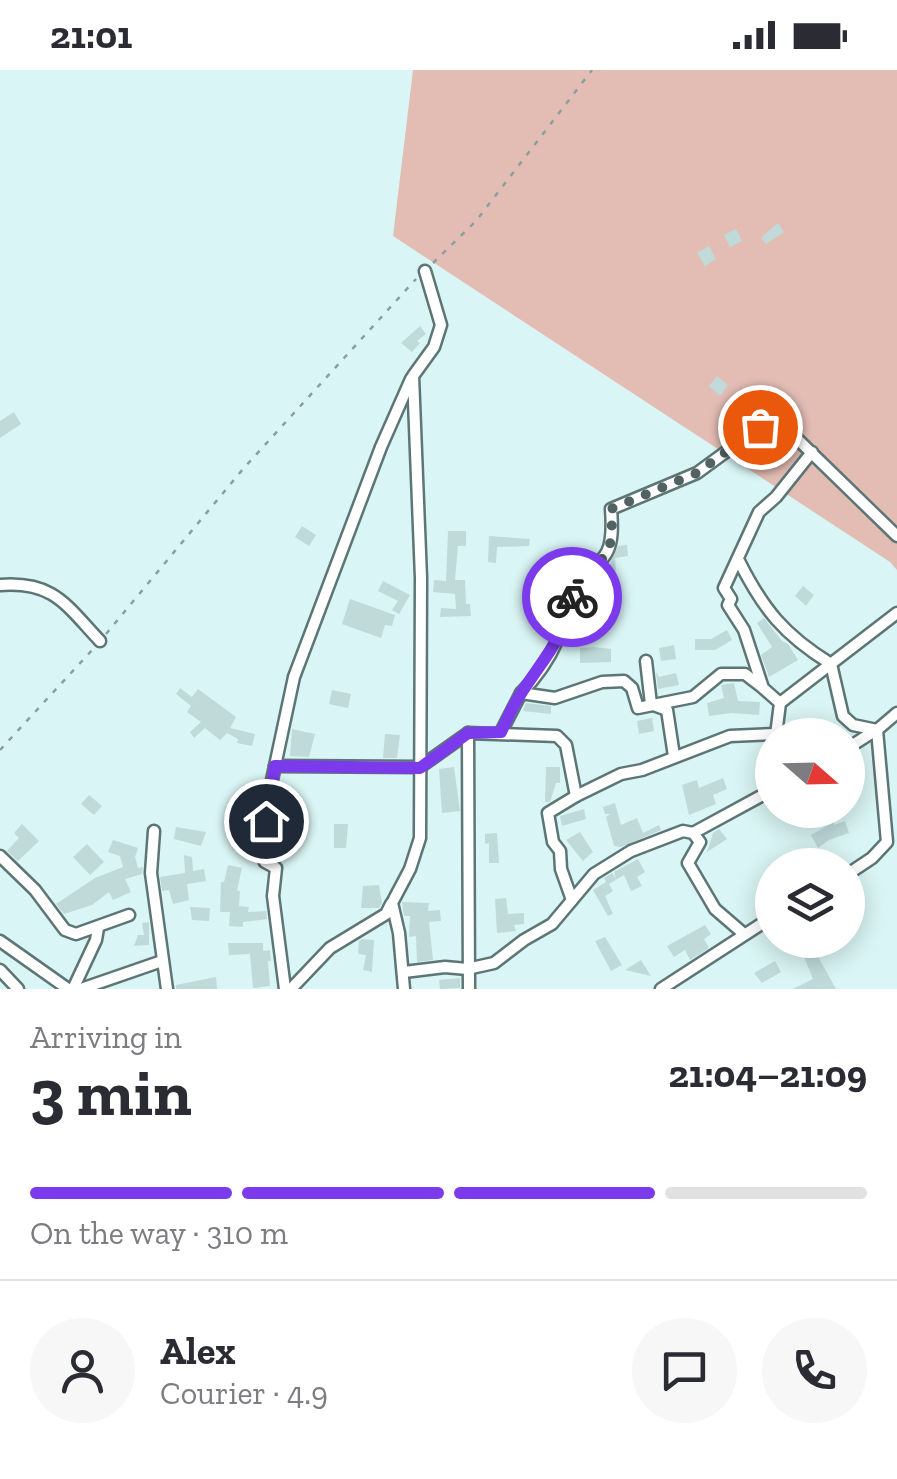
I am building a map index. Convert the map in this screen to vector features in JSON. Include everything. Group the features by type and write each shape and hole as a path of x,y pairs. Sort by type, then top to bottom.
{"street":[{"path":"288,989 273,896 276,868 265,862 270,842 266,821 275,766 294,677 321,599 380,447 413,376 434,347 440,325 425,271"},
{"path":"288,989 330,948 386,914 410,869 420,838 421,578 413,376"},
{"path":"501,732 521,693 555,647 569,616 574,576 606,558 612,529 611,509 697,473 760,427 773,421 787,429 897,536"},
{"path":"763,688 744,630 728,605 731,599 724,588 759,512 812,452"},
{"path":"739,561 760,604 806,648 831,664 844,716 853,725 876,730"},
{"path":"0,585 26,583 57,595 100,641"},
{"path":"778,718 780,703 897,613"},
{"path":"646,661 651,704"},
{"path":"521,693 555,698 602,682 624,681 632,688 638,708 693,697 721,674 745,674 780,703"},
{"path":"651,704 667,710 674,756"},
{"path":"865,737 897,713"},
{"path":"865,863 892,839 876,730"},
{"path":"275,766 420,768 468,733 557,736 566,745 576,796"},
{"path":"468,733 469,989"},
{"path":"572,900 560,852 553,842 548,812 621,774 642,770 730,736 755,735"},
{"path":"404,972 444,967 467,969 494,963 552,924 594,874 631,850 683,831 693,833 755,799"},
{"path":"154,831 151,873 167,989"},
{"path":"693,833 700,842 688,863 715,909 744,934"},
{"path":"0,856 34,890 65,930 76,934 129,915"},
{"path":"392,903 404,989"},
{"path":"662,989 755,927"},
{"path":"0,941 70,989 96,940 98,928"},
{"path":"80,989 162,961"},
{"path":"0,970 18,989"},
{"path":"126,974 126,989"}],"path":[{"path":"0,750 100,641 243,469 476,221 592,70"}],"shaded area":[{"path":"413,70 897,70 897,570 393,236"}],"building":[{"path":"778,223 784,232 766,244 761,238"},
{"path":"736,229 742,241 730,247 724,235"},
{"path":"709,246 716,259 705,266 697,253"},
{"path":"420,326 426,334 412,352 401,343"},
{"path":"717,376 728,385 720,396 709,386"},
{"path":"14,412 21,424 0,438 0,421"},
{"path":"302,526 316,535 309,546 295,537"},
{"path":"448,531 466,531 466,546 458,546 455,580 465,580 471,616 440,617 441,608 456,609 455,594 433,592 434,580 446,581"},
{"path":"489,536 530,539 529,546 497,547 496,563 488,562"},
{"path":"627,545 628,556 615,558 616,572 598,574 610,564 618,546"},
{"path":"383,581 410,595 399,614 392,610 398,601 378,591"},
{"path":"803,586 814,595 806,606 795,596"},
{"path":"350,599 395,615 392,626 385,625 381,638 342,624"},
{"path":"764,618 798,660 769,677 761,655 772,647 757,623"},
{"path":"727,630 732,640 715,650 695,650 695,639 711,639"},
{"path":"674,645 676,659 661,661 659,648"},
{"path":"580,648 611,649 611,662 580,663"},
{"path":"656,672 659,677 676,673 679,685 658,689"},
{"path":"734,683 738,701 760,702 759,715 709,716 707,703 724,698 721,685"},
{"path":"180,688 192,697 198,689 236,717 230,728 255,734 252,746 237,743 238,739 227,733 220,740 205,728 194,738 190,732 201,722 187,712 191,706 176,694"},
{"path":"332,690 351,694 348,708 329,704"},
{"path":"526,703 551,706 551,714 523,711"},
{"path":"652,718 654,731 639,734 637,721"},
{"path":"292,729 315,734 309,757 290,756"},
{"path":"385,734 400,735 397,758 383,758"},
{"path":"454,767 460,811 442,813 439,769"},
{"path":"546,767 560,767 560,783 556,783 550,802 545,802"},
{"path":"723,778 727,789 713,795 716,804 689,815 682,785 697,780 699,788"},
{"path":"89,795 102,806 94,815 81,804"},
{"path":"615,803 621,825 637,818 643,833 659,825 661,830 621,847 614,846 606,817 610,814 605,814 603,807"},
{"path":"584,809 586,819 562,826 560,816"},
{"path":"286,821 287,825 305,824 306,835 277,835 276,822"},
{"path":"22,824 39,841 18,861 7,851 19,838 14,833"},
{"path":"334,824 348,824 346,848 334,848"},
{"path":"259,825 260,838 256,850 247,849 247,841 228,839 229,827 255,829"},
{"path":"176,827 206,832 201,846 174,839"},
{"path":"823,828 847,828 849,833 818,848 811,835"},
{"path":"719,829 727,839 707,852 713,833"},
{"path":"580,832 593,852 583,861 566,840"},
{"path":"497,833 499,863 489,863 485,834"},
{"path":"113,840 138,848 135,857 138,868 143,867 142,874 125,879 131,892 113,900 109,892 92,905 64,914 56,904 95,878 123,867 120,856 108,852"},
{"path":"87,844 104,862 90,875 73,857"},
{"path":"184,855 192,857 193,871 204,869 206,881 187,884 189,900 173,904 169,890 162,891 160,877 185,873"},
{"path":"638,859 645,872 637,877 642,886 631,891 624,875 609,884 613,891 605,896 613,914 608,916 593,890 612,873 616,879 614,872"},
{"path":"228,865 242,868 237,891 239,906 249,907 248,912 266,911 267,919 243,922 243,927 229,926 230,912 220,912 221,882"},
{"path":"379,885 379,908 361,908 363,886"},
{"path":"506,898 508,914 524,913 524,924 514,925 516,931 497,933 495,899"},
{"path":"402,902 429,903 428,911 440,910 441,921 429,922 433,960 417,962 416,936 409,937 410,916 404,916"},
{"path":"190,907 210,908 209,921 192,920"},
{"path":"149,922 149,945 134,946 138,935 144,935 142,923"},
{"path":"705,925 711,934 704,939 709,948 690,960 685,950 674,957 667,946"},
{"path":"605,937 622,965 611,971 595,941"},
{"path":"362,939 374,940 372,972 363,970 366,955 358,954"},
{"path":"228,943 263,943 263,951 270,950 270,986 253,988 250,954 229,955"},
{"path":"804,958 819,958 836,989 793,989 813,979"},
{"path":"641,960 651,976 625,970"},
{"path":"775,961 781,972 762,983 754,973"},
{"path":"216,977 217,989 176,989 176,985"},
{"path":"460,978 460,988 440,989 439,980"}],"way so far":[{"path":"572,597 574,576 606,558 612,529 611,509 697,473 760,427"}],"route":[{"path":"266,821 275,766 420,768 468,733 501,732 521,693 555,647 569,616 572,597"}]}
